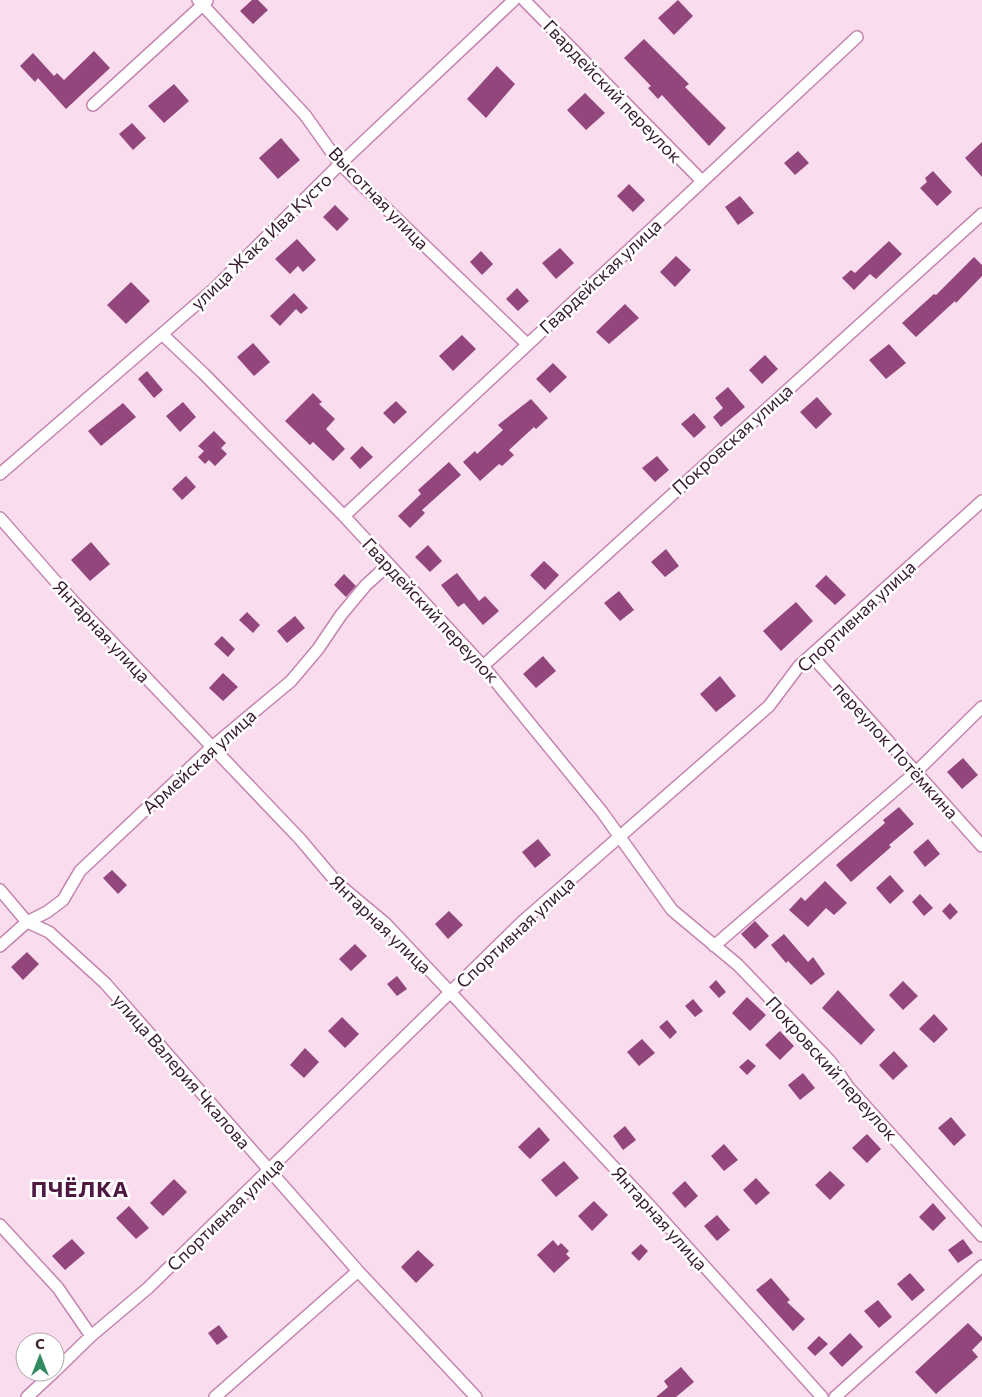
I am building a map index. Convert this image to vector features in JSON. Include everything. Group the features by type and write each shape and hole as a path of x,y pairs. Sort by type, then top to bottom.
{"street":[{"name":"улица Жака Ива Кусто","path":"0,474 214,290 340,164 514,0"},
{"name":"Гвардейский переулок","path":"524,0 702,181"},
{"name":"Высотная улица","path":"203,2 305,115 340,164 527,344"},
{"path":"93,105 203,2"},
{"name":"Гвардейская улица","path":"344,516 857,37"},
{"name":"Покровская улица","path":"483,666 982,214"},
{"name":"Гвардейский переулок","path":"162,334 344,516 483,666 602,812 672,910"},
{"name":"Спортивная улица","path":"65,1361 148,1288 270,1171 522,922 769,706 799,666 982,501"},
{"name":"Янтарная улица","path":"0,518 72,600 300,838 338,884 386,924 450,992 651,1207 822,1397"},
{"name":"Армейская улица","path":"0,946 27,922 47,912 63,900 80,871 212,747 290,681 318,649 341,615 366,585 388,565"},
{"name":"переулок Потёмкина","path":"811,655 982,846"},
{"path":"714,946 916,772 982,707"},
{"name":"улица Валерия Чкалова","path":"0,890 27,922 49,932 105,982 358,1271 476,1397"},
{"name":"Покровский переулок","path":"672,910 738,965 830,1061 849,1088 982,1236"},
{"path":"0,1225 58,1288 91,1336"},
{"path":"835,1397 982,1266"},
{"path":"215,1397 358,1271"},
{"name":"Спортивная улица","path":"27,1397 43,1382"}],"building":[{"path":"252,0 258,0 268,10 253,24 240,11"},
{"path":"678,0 693,16 674,35 658,18"},
{"path":"644,39 689,84 685,87 726,128 709,146 662,95 658,99 648,88 651,86 624,58"},
{"path":"94,51 110,68 66,109 38,78 35,82 20,66 33,53 54,76 57,73 64,80"},
{"path":"497,66 515,84 486,118 467,99"},
{"path":"174,84 189,101 164,123 148,106"},
{"path":"585,93 605,113 586,130 567,110"},
{"path":"132,123 146,138 133,150 119,134"},
{"path":"281,138 300,160 278,179 259,158"},
{"path":"982,142 982,177 965,158"},
{"path":"798,151 809,163 795,175 784,163"},
{"path":"933,171 952,192 937,206 920,188 927,182 925,178"},
{"path":"629,184 645,200 633,212 617,196"},
{"path":"740,196 754,213 738,225 725,207"},
{"path":"335,205 349,219 337,231 323,217"},
{"path":"297,239 316,260 303,272 298,266 290,274 275,259"},
{"path":"889,241 902,254 876,279 870,274 854,290 842,278 851,270 855,273"},
{"path":"560,248 574,263 556,279 542,263"},
{"path":"481,251 493,264 482,275 470,262"},
{"path":"676,256 691,270 675,287 660,272"},
{"path":"974,257 982,265 982,276 956,303 955,301 916,337 902,323 934,294 936,295"},
{"path":"131,282 150,301 126,324 107,305"},
{"path":"517,288 529,301 518,311 506,299"},
{"path":"294,293 308,308 301,314 296,309 280,326 270,316"},
{"path":"625,304 639,318 609,344 596,332"},
{"path":"462,335 476,349 453,371 439,356"},
{"path":"253,343 270,362 254,376 237,357"},
{"path":"889,344 906,363 886,379 869,360"},
{"path":"765,355 778,369 762,384 749,370"},
{"path":"553,363 567,377 550,393 536,379"},
{"path":"147,371 163,390 154,398 138,379"},
{"path":"728,387 745,407 721,427 713,417 723,408 715,398"},
{"path":"313,393 322,402 319,404 335,419 326,429 345,449 333,461 313,442 310,445 285,421"},
{"path":"817,397 832,414 816,429 800,412"},
{"path":"531,399 548,418 536,429 534,427 509,450 514,455 502,466 499,464 480,481 463,462 475,451 477,454 503,430 498,425"},
{"path":"396,401 407,412 394,424 383,413"},
{"path":"183,402 196,417 180,432 166,416"},
{"path":"123,403 136,417 101,446 88,431"},
{"path":"694,413 706,427 694,438 681,424"},
{"path":"214,431 226,443 221,448 227,454 215,466 209,460 205,464 198,457 204,451 198,446"},
{"path":"362,446 373,457 360,469 350,458"},
{"path":"657,456 669,470 655,482 642,468"},
{"path":"449,462 461,475 422,510 425,513 410,528 398,516 421,494 418,490"},
{"path":"186,476 196,487 182,500 172,489"},
{"path":"91,542 110,564 90,581 71,560"},
{"path":"428,545 442,561 430,572 415,557"},
{"path":"666,549 679,566 665,577 651,562"},
{"path":"544,561 559,575 545,590 530,575"},
{"path":"457,573 479,601 485,596 499,611 483,625 464,603 458,607 441,585"},
{"path":"344,574 356,586 346,597 334,585"},
{"path":"826,575 846,595 835,605 815,586"},
{"path":"619,591 634,610 620,621 604,603"},
{"path":"796,602 813,621 781,651 763,631"},
{"path":"247,612 260,625 253,633 239,620"},
{"path":"295,616 305,628 287,643 277,631"},
{"path":"222,636 235,649 228,657 214,644"},
{"path":"543,656 556,671 536,688 523,674"},
{"path":"223,673 238,687 223,701 209,688"},
{"path":"720,676 736,696 716,712 700,694"},
{"path":"963,758 978,775 962,789 947,772"},
{"path":"899,807 914,824 851,882 836,865 885,823 883,820"},
{"path":"538,839 551,855 535,868 522,852"},
{"path":"928,839 940,854 925,867 913,852"},
{"path":"112,870 127,885 118,894 103,878"},
{"path":"890,875 904,891 890,904 876,888"},
{"path":"825,881 847,903 834,915 826,908 808,927 789,910 801,897 805,901"},
{"path":"920,894 933,908 924,916 912,902"},
{"path":"950,903 958,912 950,920 942,911"},
{"path":"449,911 463,925 448,939 435,924"},
{"path":"755,921 769,936 755,949 741,934"},
{"path":"784,934 808,962 813,957 825,974 811,985 788,961 786,963 771,945"},
{"path":"355,944 367,956 351,971 339,959"},
{"path":"27,952 39,964 23,980 11,967"},
{"path":"397,976 407,989 397,996 387,984"},
{"path":"716,980 726,992 719,998 709,987"},
{"path":"903,981 918,996 903,1010 889,995"},
{"path":"838,990 875,1030 861,1045 822,1008"},
{"path":"747,997 766,1015 750,1031 732,1013"},
{"path":"693,999 703,1011 695,1017 685,1006"},
{"path":"934,1014 948,1029 934,1043 919,1029"},
{"path":"342,1017 359,1034 345,1048 328,1031"},
{"path":"667,1020 677,1032 670,1039 659,1027"},
{"path":"780,1031 794,1046 780,1060 765,1045"},
{"path":"642,1039 655,1053 639,1066 627,1052"},
{"path":"305,1048 319,1062 304,1078 290,1065"},
{"path":"894,1051 908,1066 893,1080 879,1065"},
{"path":"748,1059 756,1066 747,1075 739,1067"},
{"path":"803,1073 815,1088 800,1100 788,1085"},
{"path":"951,1117 966,1135 954,1146 938,1128"},
{"path":"625,1126 636,1140 623,1150 613,1136"},
{"path":"539,1127 550,1140 530,1159 518,1147"},
{"path":"867,1134 881,1149 867,1163 852,1148"},
{"path":"724,1144 738,1160 724,1171 711,1156"},
{"path":"564,1161 579,1178 556,1197 541,1180"},
{"path":"830,1171 845,1185 830,1200 815,1185"},
{"path":"756,1178 770,1193 756,1205 743,1190"},
{"path":"174,1179 187,1192 163,1216 150,1203"},
{"path":"685,1181 698,1196 685,1208 672,1193"},
{"path":"594,1201 608,1215 592,1231 578,1216"},
{"path":"933,1203 946,1218 933,1231 919,1217"},
{"path":"129,1206 149,1228 136,1239 116,1218"},
{"path":"717,1215 730,1230 717,1241 704,1226"},
{"path":"72,1239 85,1253 65,1270 52,1256"},
{"path":"963,1239 973,1253 958,1263 948,1250"},
{"path":"553,1240 558,1246 561,1243 569,1251 566,1254 570,1258 554,1273 537,1255"},
{"path":"641,1244 648,1251 639,1261 631,1253"},
{"path":"418,1250 434,1265 416,1283 401,1267"},
{"path":"910,1273 925,1290 912,1301 897,1284"},
{"path":"771,1278 790,1300 787,1302 805,1319 793,1331 756,1290"},
{"path":"878,1300 892,1317 879,1328 864,1311"},
{"path":"968,1323 982,1337 982,1340 972,1350 978,1357 936,1394 915,1372"},
{"path":"219,1325 228,1337 217,1345 208,1333"},
{"path":"850,1333 863,1347 842,1367 829,1353"},
{"path":"819,1336 828,1344 815,1356 807,1348"},
{"path":"681,1367 694,1382 676,1397 656,1397 668,1387 664,1381"}],"district":[{"name":"ПЧЁЛКА","path":"80,1188"}]}
